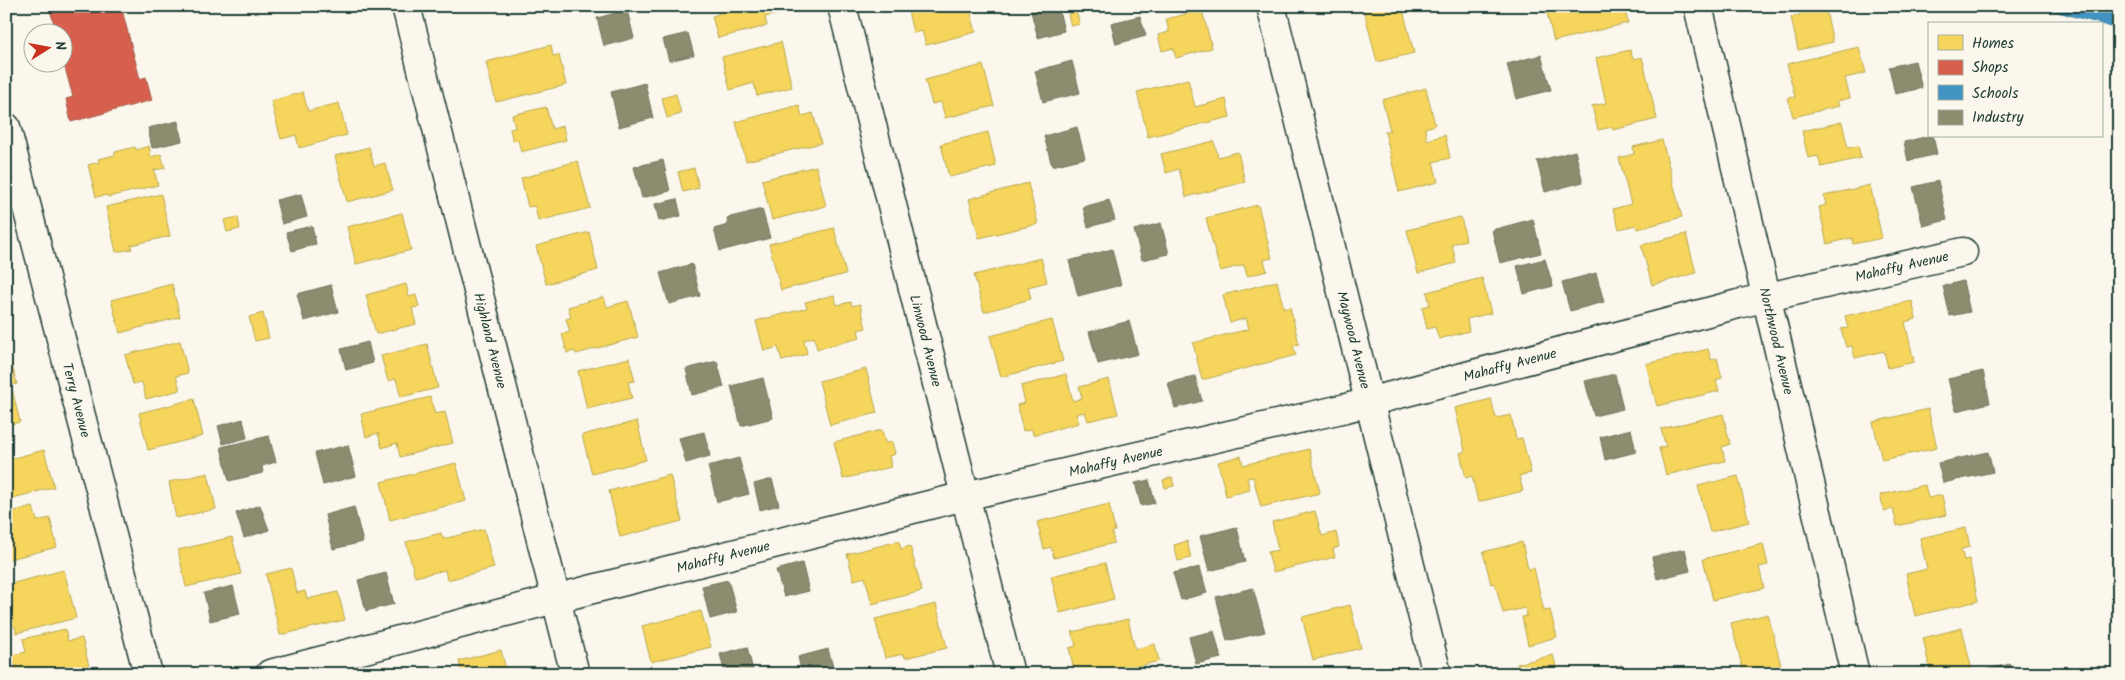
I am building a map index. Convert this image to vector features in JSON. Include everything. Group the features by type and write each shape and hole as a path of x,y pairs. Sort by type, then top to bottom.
{"street":[{"name":"Highland Avenue","path":"406,6 575,674"},
{"name":"Linwood Avenue","path":"842,6 1010,674"},
{"name":"Maywood Avenue","path":"1271,6 1437,674"},
{"name":"Northwood Avenue","path":"1698,6 1855,674"},
{"name":"Terry Avenue","path":"6,127 148,674"},
{"name":"Mahaffy Avenue","path":"270,674 557,598 965,496 1370,402 1766,297 1963,252"}],"building: Homes":[{"path":"717,6 776,6 778,14 765,17 767,26 718,38 712,16 719,14"},
{"path":"927,6 969,6 976,32 926,45 922,31 913,33 908,11"},
{"path":"1363,6 1402,6 1414,53 1377,62"},
{"path":"1545,6 1624,6 1628,23 1554,41"},
{"path":"1798,6 1833,6 1834,9 1826,11 1833,42 1798,50 1791,17 1800,15"},
{"path":"1202,10 1212,48 1176,58 1173,48 1162,51 1158,35 1169,32 1166,19"},
{"path":"1076,12 1080,24 1071,26 1068,14"},
{"path":"781,42 792,87 757,96 754,83 730,90 722,57"},
{"path":"551,45 553,56 559,55 566,85 496,102 486,62"},
{"path":"1859,47 1866,73 1845,78 1850,98 1837,101 1839,106 1793,117 1788,98 1795,97 1787,64"},
{"path":"1630,50 1633,59 1642,57 1657,119 1613,130 1612,127 1598,130 1592,106 1606,103 1596,58"},
{"path":"983,65 994,106 945,118 941,102 932,104 925,80"},
{"path":"1188,79 1195,107 1226,99 1230,117 1148,137 1137,92"},
{"path":"1426,88 1435,125 1425,128 1427,140 1445,135 1450,158 1433,162 1438,182 1399,192 1385,132 1390,130 1382,100"},
{"path":"303,92 308,111 339,103 347,135 299,148 296,135 281,139 271,101"},
{"path":"676,94 681,114 667,118 662,98"},
{"path":"799,105 802,116 813,113 821,143 746,161 736,122"},
{"path":"546,107 552,129 563,126 566,140 521,152 518,140 513,141 510,129 515,128 512,115"},
{"path":"1842,122 1848,148 1858,146 1861,158 1821,167 1818,156 1808,158 1802,131"},
{"path":"988,132 996,166 949,177 941,144"},
{"path":"1662,140 1682,217 1638,229 1636,225 1619,229 1613,209 1631,204 1619,158 1634,154 1633,147"},
{"path":"1214,141 1218,157 1238,152 1245,182 1186,197 1179,169 1166,173 1161,154"},
{"path":"149,146 151,157 161,154 165,168 154,170 158,185 108,197 107,195 96,197 88,165 99,162 98,159 115,155 115,152 135,147 136,150"},
{"path":"369,147 374,166 385,163 393,190 347,202 335,156"},
{"path":"578,161 590,208 538,221 535,206 528,207 521,178"},
{"path":"816,166 826,206 772,220 762,180"},
{"path":"694,168 699,188 683,192 678,172"},
{"path":"1028,183 1038,224 979,238 969,199"},
{"path":"1870,185 1882,238 1853,244 1852,238 1827,244 1819,207 1826,205 1824,196"},
{"path":"161,194 170,236 131,245 132,249 116,252 106,207"},
{"path":"1258,205 1272,258 1264,260 1267,271 1247,276 1244,265 1220,271 1206,218"},
{"path":"402,213 411,250 356,264 347,227"},
{"path":"238,217 240,229 227,232 224,220"},
{"path":"1461,217 1466,240 1452,244 1456,263 1418,273 1407,230"},
{"path":"834,228 846,274 781,290 769,244"},
{"path":"589,232 598,270 546,284 536,246"},
{"path":"1686,234 1696,273 1652,285 1641,245"},
{"path":"1041,258 1047,282 1028,287 1031,299 984,312 974,275"},
{"path":"1482,278 1491,313 1467,319 1469,331 1439,339 1435,327 1427,329 1422,307 1430,305 1427,292"},
{"path":"1277,281 1284,309 1290,307 1299,344 1293,346 1296,355 1202,380 1193,343 1249,329 1246,318 1230,323 1223,295"},
{"path":"172,284 180,317 120,333 111,300"},
{"path":"406,284 409,297 416,295 419,307 412,308 416,324 376,334 366,295"},
{"path":"834,295 837,305 851,302 852,306 860,304 866,328 858,330 860,338 817,349 814,337 804,340 807,354 782,361 778,347 764,351 756,321 807,308 805,302"},
{"path":"604,297 607,307 628,301 638,337 576,354 575,351 567,353 562,334 570,332 566,319 571,317 568,307"},
{"path":"1912,301 1916,319 1905,322 1914,362 1888,368 1884,351 1855,358 1852,346 1846,347 1841,329 1848,328 1845,316"},
{"path":"263,313 269,338 255,341 249,317"},
{"path":"1052,320 1063,361 1001,377 990,336"},
{"path":"180,341 188,373 176,376 180,390 146,399 142,382 133,384 125,355"},
{"path":"6,344 17,384 11,385 20,422 6,425"},
{"path":"427,344 438,388 401,397 396,379 388,381 381,356"},
{"path":"1708,349 1711,360 1717,358 1722,378 1716,380 1719,391 1657,406 1646,364"},
{"path":"629,358 635,381 628,382 632,398 587,409 578,371"},
{"path":"866,369 877,413 830,425 819,381"},
{"path":"1066,374 1073,401 1082,398 1079,387 1109,379 1118,414 1088,421 1085,412 1076,414 1079,423 1033,435 1032,429 1023,431 1017,405 1025,403 1021,386"},
{"path":"430,397 435,414 445,412 453,443 400,457 397,443 382,448 378,433 366,437 361,414"},
{"path":"194,399 203,436 148,450 139,413"},
{"path":"1491,399 1496,418 1511,415 1516,439 1522,438 1531,473 1519,476 1523,491 1478,502 1472,476 1466,478 1460,453 1465,451 1455,408"},
{"path":"1928,409 1937,448 1882,460 1873,422"},
{"path":"1723,414 1730,444 1722,447 1725,461 1666,475 1659,448 1666,447 1661,429"},
{"path":"637,421 646,460 592,474 582,435"},
{"path":"882,430 885,443 892,442 895,454 889,456 891,467 843,479 834,442"},
{"path":"1309,449 1320,493 1261,507 1253,477 1247,478 1250,490 1226,496 1218,462 1241,456 1243,465"},
{"path":"44,450 54,487 6,500 6,460"},
{"path":"456,463 466,501 390,520 381,482"},
{"path":"208,473 216,509 176,518 169,482"},
{"path":"670,475 682,521 620,537 609,491"},
{"path":"1738,476 1749,522 1710,532 1698,486"},
{"path":"1172,477 1174,486 1165,488 1163,480"},
{"path":"1925,485 1928,498 1942,495 1946,515 1897,526 1893,509 1884,511 1880,495"},
{"path":"1109,504 1115,531 1112,532 1114,543 1054,558 1051,547 1044,549 1037,522"},
{"path":"33,507 37,521 50,518 57,547 6,560 6,513"},
{"path":"1315,511 1322,536 1336,532 1339,547 1333,549 1335,557 1273,572 1268,552 1278,550 1272,522"},
{"path":"1966,528 1970,547 1961,549 1964,560 1969,559 1978,601 1915,616 1906,574 1927,569 1920,538"},
{"path":"484,529 494,568 447,580 445,570 415,577 406,542 441,533 443,539"},
{"path":"232,537 241,574 186,587 178,550"},
{"path":"899,541 901,549 910,546 922,591 872,604 865,577 854,580 847,554"},
{"path":"1187,541 1191,558 1178,561 1174,545"},
{"path":"1522,542 1528,569 1534,568 1544,611 1550,610 1557,637 1528,645 1522,617 1527,616 1525,608 1503,613 1495,583 1491,584 1483,552"},
{"path":"1763,544 1768,565 1759,567 1764,588 1713,600 1703,559"},
{"path":"1105,563 1114,599 1060,613 1051,576"},
{"path":"291,568 297,593 305,591 307,599 338,592 345,620 280,635 266,574"},
{"path":"64,570 76,618 16,633 15,626 6,628 6,585"},
{"path":"936,604 947,648 905,658 904,654 885,658 875,619"},
{"path":"1350,605 1361,648 1313,660 1302,617"},
{"path":"701,611 711,647 651,662 642,626"},
{"path":"1768,614 1783,674 1744,674 1731,623"},
{"path":"1128,619 1135,649 1155,644 1159,661 1108,674 1075,674 1069,648 1076,646 1072,632"},
{"path":"1962,628 1972,671 1961,674 1931,674 1923,638"},
{"path":"65,629 68,641 82,638 91,674 17,674 12,655 26,652 23,639"},
{"path":"501,650 507,674 462,674 459,661"},
{"path":"1553,655 1558,674 1519,674 1517,664"},
{"path":"943,668 944,674 920,674"}],"building: Shops":[{"path":"49,6 121,6 140,79 146,77 152,100 71,122 66,99 73,97 66,72 72,72 72,22 53,22"}],"building: Schools":[{"path":"2037,6 2119,6 2119,30 2102,24 2102,22 2094,22"}],"building: Industry":[{"path":"1036,6 1058,6 1064,31 1038,38 1030,8"},
{"path":"627,10 634,38 604,46 597,18"},
{"path":"1140,16 1146,36 1116,44 1111,23"},
{"path":"688,33 694,55 669,61 663,39"},
{"path":"1541,55 1551,90 1516,99 1507,64"},
{"path":"1072,61 1080,93 1043,102 1035,71"},
{"path":"1915,61 1922,88 1895,94 1889,67"},
{"path":"645,83 653,118 619,127 611,92"},
{"path":"178,121 182,141 152,148 148,128"},
{"path":"1077,127 1085,158 1052,166 1044,136"},
{"path":"1928,136 1928,138 1933,138 1937,154 1908,161 1904,142"},
{"path":"1575,151 1583,182 1545,192 1537,161"},
{"path":"663,160 670,191 642,198 634,167"},
{"path":"1938,181 1947,220 1923,226 1913,187"},
{"path":"301,194 307,217 282,224 276,200"},
{"path":"677,199 681,216 659,221 655,204"},
{"path":"1109,200 1115,220 1088,227 1083,207"},
{"path":"762,209 770,238 720,251 714,229 728,225 727,218"},
{"path":"1533,219 1541,253 1500,263 1492,230"},
{"path":"1161,223 1169,254 1142,260 1134,230"},
{"path":"312,226 316,244 292,251 286,232"},
{"path":"1112,249 1121,285 1078,296 1069,261"},
{"path":"1545,259 1553,286 1524,294 1517,266"},
{"path":"692,264 700,296 669,304 660,273"},
{"path":"1596,273 1604,302 1570,311 1562,282"},
{"path":"1963,281 1970,312 1950,316 1943,286"},
{"path":"331,285 338,312 304,321 297,294"},
{"path":"1129,321 1138,354 1098,364 1089,332"},
{"path":"368,342 373,363 346,370 341,349"},
{"path":"717,361 724,387 692,395 686,369"},
{"path":"1983,371 1990,403 1956,411 1948,379"},
{"path":"1615,374 1623,409 1594,416 1585,381"},
{"path":"1195,376 1202,401 1175,408 1168,383"},
{"path":"763,378 773,418 741,426 731,386"},
{"path":"243,419 247,438 223,444 218,426"},
{"path":"1631,429 1636,452 1605,460 1600,437"},
{"path":"704,432 710,456 686,463 679,438"},
{"path":"269,436 276,462 262,466 263,473 229,481 221,447"},
{"path":"348,445 356,476 323,485 315,453"},
{"path":"1988,452 1993,472 1943,483 1938,463"},
{"path":"739,458 749,494 717,502 708,466"},
{"path":"772,479 779,505 760,510 754,484"},
{"path":"1149,480 1155,503 1141,506 1135,483"},
{"path":"260,505 269,530 244,538 236,513"},
{"path":"354,507 363,542 333,549 325,515"},
{"path":"1237,527 1245,562 1209,571 1200,536"},
{"path":"1685,549 1690,571 1657,579 1652,557"},
{"path":"802,563 809,591 784,597 776,570"},
{"path":"1200,567 1207,593 1181,600 1173,573"},
{"path":"386,573 394,604 366,611 358,580"},
{"path":"728,580 737,612 710,619 702,586"},
{"path":"233,586 240,614 210,621 204,593"},
{"path":"1253,588 1265,632 1227,641 1216,597"},
{"path":"1214,631 1221,658 1196,664 1189,637"},
{"path":"747,647 753,670 740,674 725,674 720,654"},
{"path":"828,649 835,674 802,674 798,657"},
{"path":"2010,664 2012,674 1980,674 1979,671"},
{"path":"1622,665 1624,674 1606,674 1605,670"}]}
